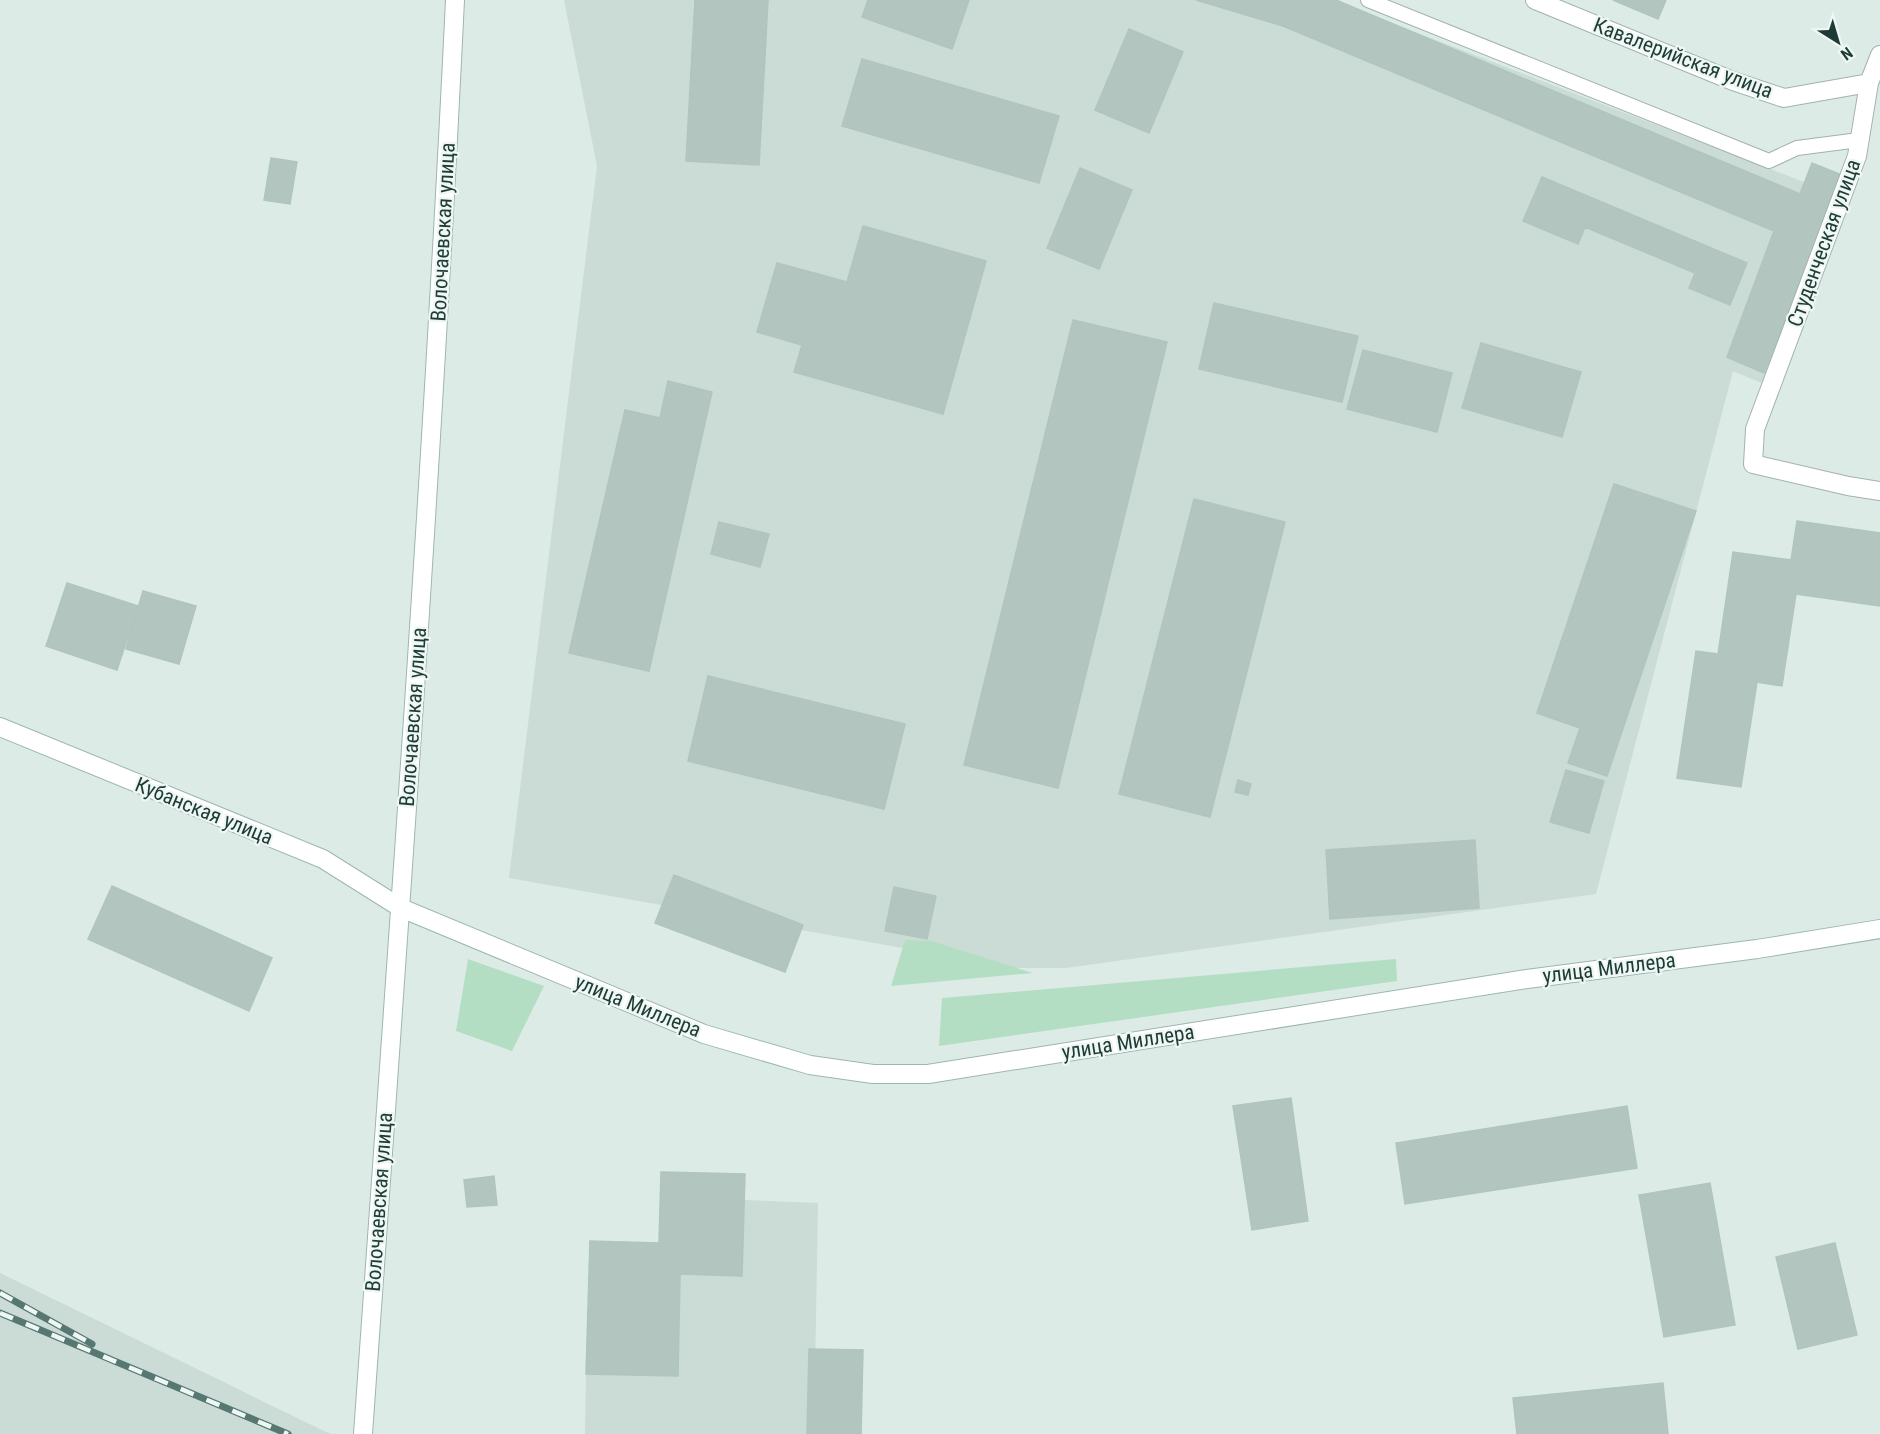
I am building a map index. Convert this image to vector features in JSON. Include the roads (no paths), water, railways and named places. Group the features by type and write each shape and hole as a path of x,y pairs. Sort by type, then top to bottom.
{"main road":[{"name":"Волочаевская улица","path":"363,1434 401,908 442,275 455,0"},
{"name":"Кавалерийская улица","path":"1535,0 1733,81 1785,98 1869,83"},
{"name":"Студенческая улица","path":"1880,55 1869,83 1857,156 1755,429 1753,464 1880,491"},
{"name":"Кубанская улица","path":"0,727 323,859 401,908"},
{"name":"улица Миллера","path":"401,908 704,1034 810,1065 873,1074 928,1074 1527,979 1757,949 1880,929"}],"lane":[{"path":"1368,0 1769,161 1797,148 1858,140"}],"railway":[{"path":"0,1293 92,1344"},
{"path":"0,1313 288,1434"}]}
